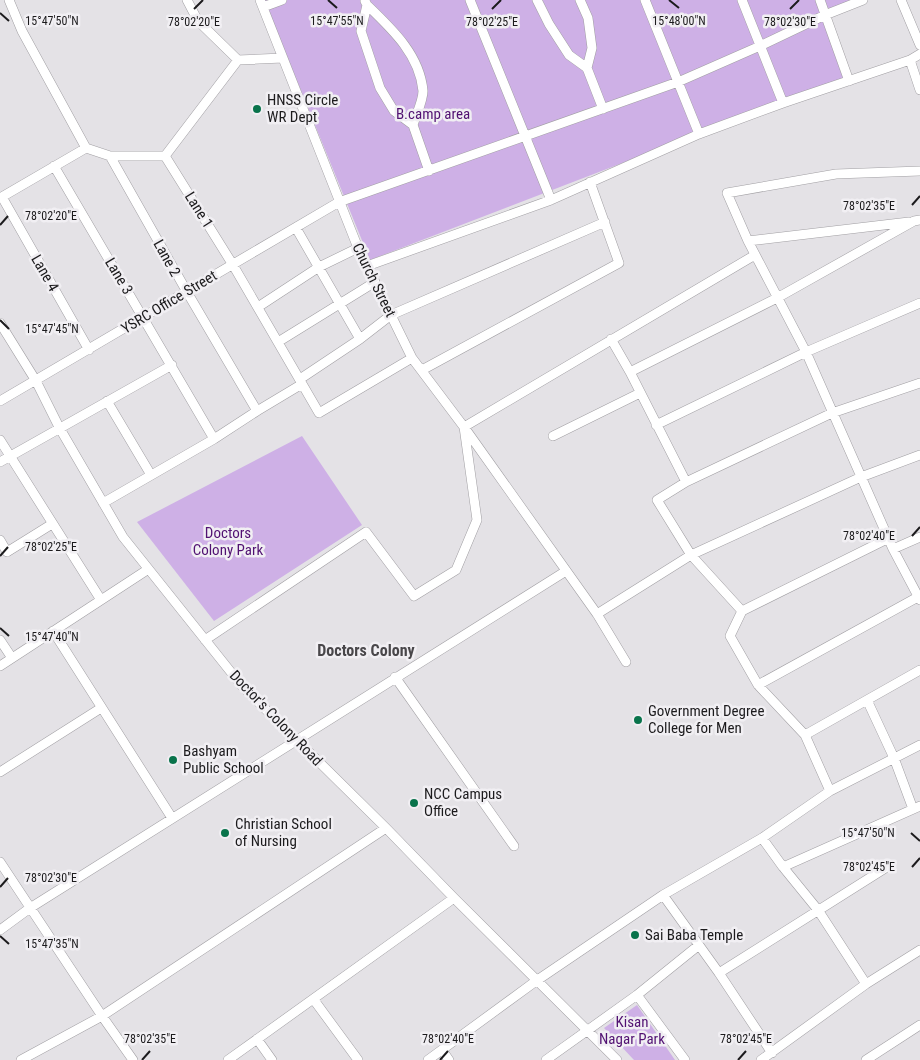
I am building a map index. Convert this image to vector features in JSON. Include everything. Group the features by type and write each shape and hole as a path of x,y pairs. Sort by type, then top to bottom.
{"street":[{"path":"10,0 22,31 86,148 110,156 165,156 238,60"},
{"path":"187,0 198,21 238,60 283,58"},
{"path":"261,4 282,0"},
{"path":"470,0 551,200"},
{"path":"537,0 549,24 569,54 587,68 603,109"},
{"path":"580,0 588,18 592,48 587,68"},
{"path":"645,0 699,134"},
{"path":"742,0 783,103"},
{"path":"820,0 849,80"},
{"name":"YSRC Office Street","path":"0,402 339,202 678,82 825,15 863,0"},
{"path":"901,0 920,45"},
{"path":"366,2 402,41 417,66 423,93 413,125"},
{"path":"366,2 361,31 380,88 394,111 413,125 429,170"},
{"name":"Church Street","path":"261,4 358,248 412,358 464,427 597,614 626,662"},
{"path":"367,266 551,200 699,134 910,60 920,54"},
{"path":"910,60 920,90"},
{"path":"1,198 86,148"},
{"name":"Lane 2","path":"110,156 256,411"},
{"name":"Lane 1","path":"165,156 233,265 319,413 412,358"},
{"name":"Lane 3","path":"54,166 214,439"},
{"path":"758,685 919,599 893,549 806,352 748,241 727,193 836,174 920,171"},
{"path":"422,370 619,263 590,182"},
{"name":"Lane 4","path":"1,198 89,350"},
{"path":"748,241 917,220"},
{"path":"630,372 777,298 917,220"},
{"path":"103,503 214,439 301,382 391,315 605,222"},
{"path":"296,228 360,339"},
{"path":"258,307 319,267 358,248"},
{"path":"205,640 366,532 414,596 456,570 477,520 464,427 755,255"},
{"path":"278,342 375,282"},
{"path":"656,425 806,352 920,303"},
{"name":"Doctor's Colony Road","path":"0,323 36,381 59,428 123,537 147,570 242,686 617,1060"},
{"path":"611,339 686,482"},
{"path":"0,462 172,365"},
{"path":"742,611 691,555 657,500 686,482 832,413 920,383"},
{"path":"553,436 640,393"},
{"path":"107,401 151,475"},
{"path":"0,440 101,600"},
{"path":"597,614 691,555 861,477 920,455"},
{"path":"0,540 4,554 52,524"},
{"path":"893,549 920,537"},
{"path":"830,791 805,735 758,685 730,636 742,611 889,538"},
{"path":"0,666 147,570"},
{"path":"0,930 30,908 566,571"},
{"path":"53,631 172,818"},
{"path":"0,640 12,658"},
{"path":"805,735 920,670"},
{"path":"395,677 514,846"},
{"path":"783,867 917,807 867,700"},
{"path":"0,772 101,708"},
{"path":"428,1060 536,981 663,895 762,838 830,791 920,744"},
{"path":"21,1060 102,1016 386,828"},
{"path":"762,838 818,910 866,984"},
{"path":"0,862 133,1060"},
{"path":"718,973 887,867"},
{"path":"663,895 772,1053"},
{"path":"228,1060 454,898"},
{"path":"546,1060 637,995 699,945"},
{"path":"761,1060 866,984 920,950"},
{"path":"637,995 685,1060"},
{"path":"314,1000 358,1060"},
{"path":"866,1060 920,1025"},
{"path":"257,1038 272,1060"},
{"path":"442,1050 449,1060"}],"green space":[{"name":"B.camp area","path":"264,0 855,0 821,14 843,78 370,260"},
{"name":"Doctors Colony Park","path":"302,436 362,525 214,621 137,522"},
{"name":"Kisan Nagar Park","path":"637,1005 675,1060 634,1060 604,1028"}],"place":[{"name":"HNSS Circle WR Dept","path":"257,109"},
{"name":"Government Degree College for Men","path":"638,720"},
{"name":"Bashyam Public School","path":"173,760"},
{"name":"NCC Campus Office","path":"414,803"},
{"name":"Christian School of Nursing","path":"225,833"},
{"name":"Sai Baba Temple","path":"635,935"}],"district":[{"name":"Doctors Colony","path":"366,650"}]}
